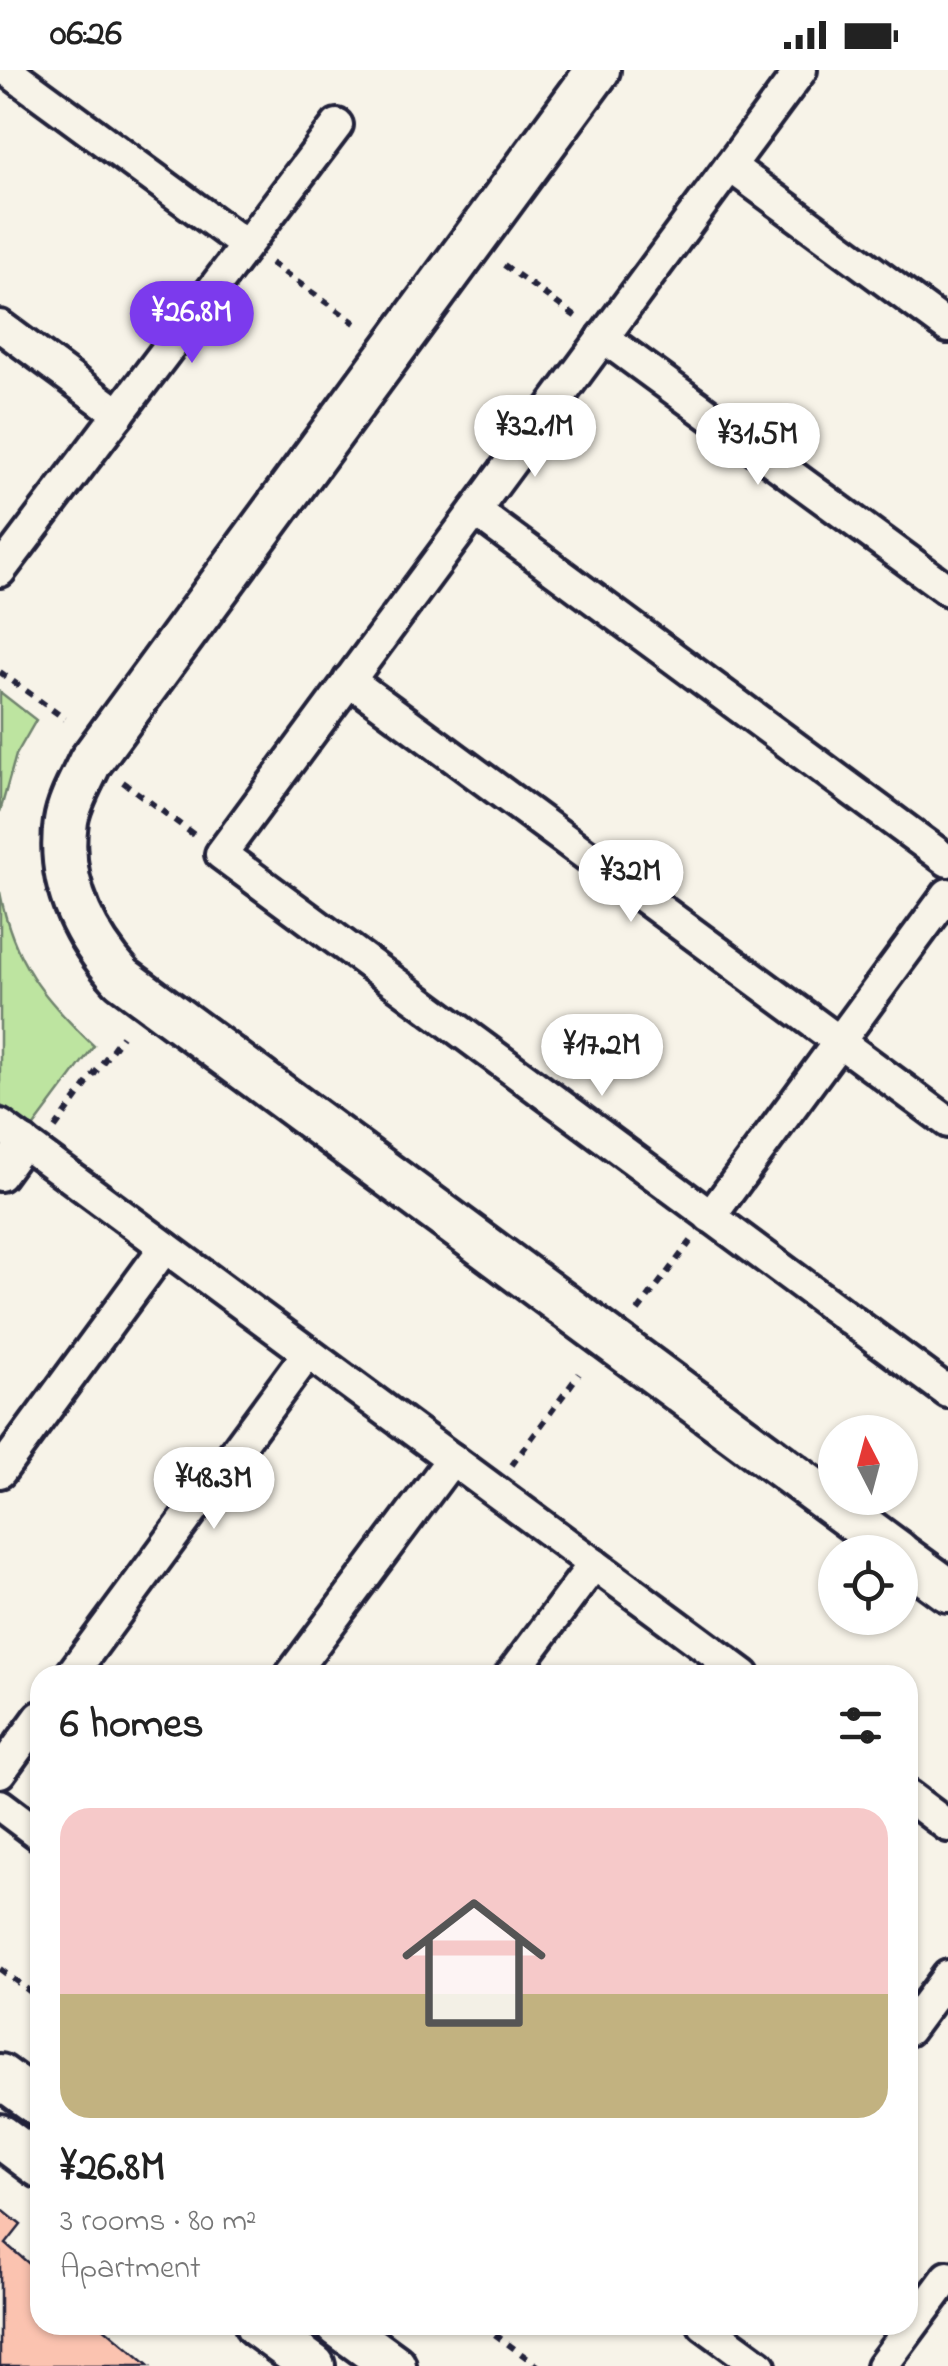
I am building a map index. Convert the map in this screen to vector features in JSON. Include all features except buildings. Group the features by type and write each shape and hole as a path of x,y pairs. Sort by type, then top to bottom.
{"street":[{"path":"8,70 246,245"},
{"path":"598,70 90,762 66,818 66,867 76,913 96,949 122,978 872,1535"},
{"path":"801,70 220,854 948,1392"},
{"path":"0,572 337,125"},
{"path":"730,166 948,327"},
{"path":"0,326 119,414"},
{"path":"603,337 948,590"},
{"path":"474,510 948,861"},
{"path":"350,680 948,1122"},
{"path":"710,1217 948,894"},
{"path":"0,1174 20,1140 727,1665"},
{"path":"0,1472 165,1247"},
{"path":"78,1665 308,1353"},
{"path":"298,1665 452,1459"},
{"path":"518,1665 594,1564"},
{"path":"918,1568 948,1590"},
{"path":"0,1772 30,1732"},
{"path":"918,1804 948,1826"},
{"path":"0,1805 30,1827"},
{"path":"918,2016 948,1976"},
{"path":"0,2076 30,2098"},
{"path":"918,2317 948,2277"},
{"path":"271,2335 313,2366"},
{"path":"352,2335 394,2366"},
{"path":"717,2335 753,2364"},
{"path":"882,2366 905,2335"}],"path":[{"path":"246,245 354,323"},
{"path":"499,262 603,337"},
{"path":"0,672 65,719"},
{"path":"118,778 220,854"},
{"path":"20,1140 122,1036"},
{"path":"634,1316 710,1217"},
{"path":"494,1490 579,1374"},
{"path":"0,1970 30,1992"},
{"path":"496,2335 538,2366"}],"green space":[{"path":"0,692 36,720 16,755 0,812"},
{"path":"0,892 13,939 33,978 94,1046 32,1129 0,1105"}]}
